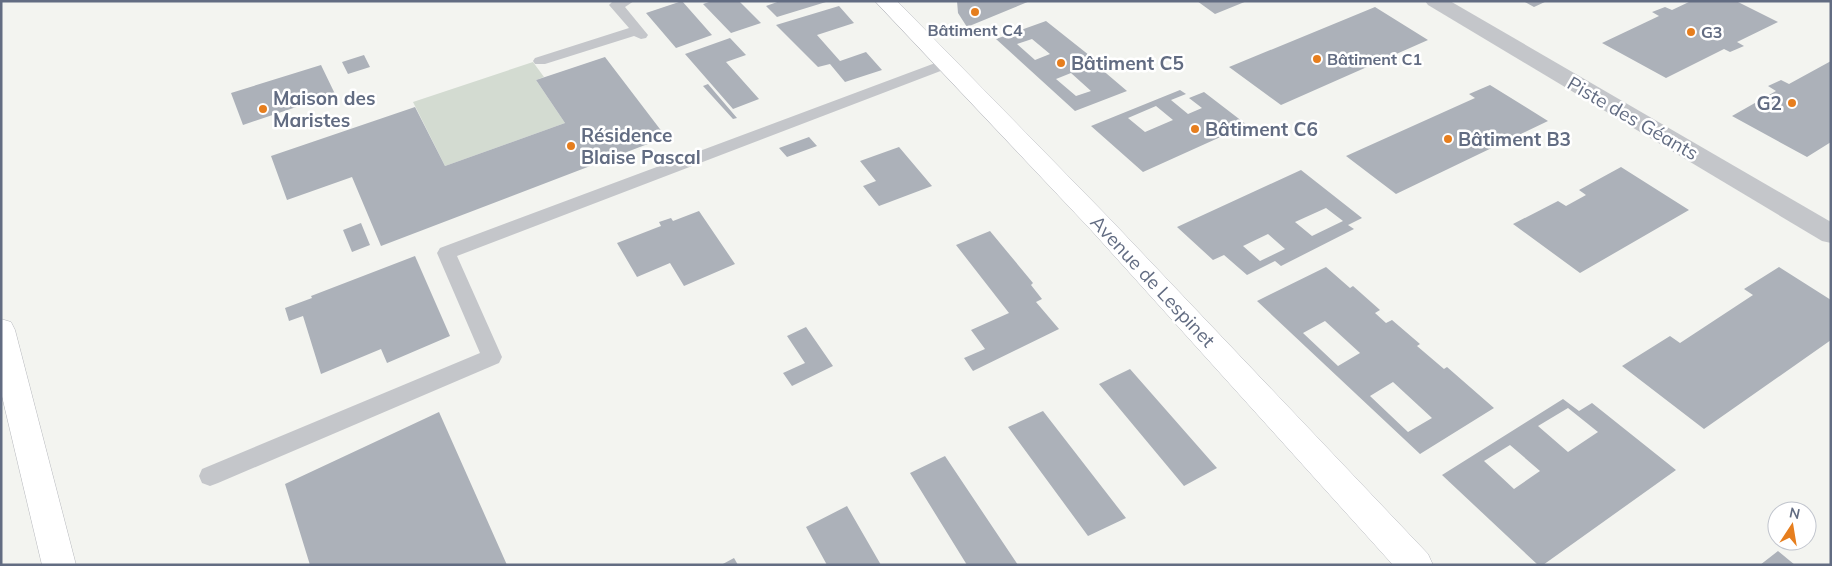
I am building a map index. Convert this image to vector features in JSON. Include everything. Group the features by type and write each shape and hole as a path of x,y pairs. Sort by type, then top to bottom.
{"street":[{"name":"Avenue de Lespinet","path":"886,1 1100,224 1416,565"},
{"name":"Piste des Géants","path":"1435,1 1831,234"},
{"path":"1,330 60,565"}],"lane":[{"path":"540,61 639,32 616,5 627,1"},
{"path":"210,476 492,357 446,253 946,64"}],"shaded area":[{"path":"533,62 544,77 536,80 565,123 445,166 413,102"}],"building":[{"path":"682,1 712,35 676,48 646,13"},
{"path":"712,1 739,1 761,23 731,33 703,4"},
{"path":"780,1 826,2 777,17 766,6"},
{"name":"Bâtiment C4","path":"957,1 1030,1 967,27 958,13"},
{"path":"1197,1 1247,1 1215,14"},
{"path":"1523,1 1547,1 1534,7"},
{"name":"G3","path":"1691,1 1736,1 1778,22 1737,42 1744,46 1730,52 1724,49 1666,78 1602,43 1659,16 1652,12 1665,7 1672,10"},
{"path":"839,6 854,23 817,35 840,61 866,52 882,70 845,82 830,64 818,67 776,25"},
{"name":"Bâtiment C1","path":"1375,7 1428,40 1281,105 1229,67"},
{"name":"Bâtiment C5","path":"1046,21 1104,67 1100,68 1127,91 1075,111 996,39","holes":["1032,39 1050,54 1035,60 1017,44","1071,73 1091,91 1076,96 1056,79"]},
{"path":"730,38 746,55 726,62 759,99 733,109 685,54"},
{"path":"364,55 370,67 348,74 342,62"},
{"name":"Résidence Blaise Pascal","path":"605,57 666,137 381,246 352,177 287,200 271,156 415,107 445,166 565,123 536,80"},
{"name":"G2","path":"1831,61 1831,142 1807,157 1732,116 1776,91 1768,86 1781,80 1789,84"},
{"name":"Maison des Maristes","path":"321,65 335,94 243,125 231,93"},
{"path":"708,84 737,118 733,119 703,86"},
{"name":"Bâtiment B3","path":"1490,85 1548,121 1396,194 1346,156 1475,98 1469,94"},
{"name":"Bâtiment C6","path":"1180,90 1186,94 1171,100 1188,114 1202,108 1189,98 1204,92 1247,125 1143,172 1091,126","holes":["1156,106 1173,120 1145,132 1128,118"]},
{"path":"809,137 817,146 787,157 779,148"},
{"path":"899,147 932,186 879,206 863,186 876,181 860,161"},
{"path":"1621,167 1689,210 1580,273 1513,224 1558,201 1566,206 1586,195 1579,190"},
{"path":"1301,170 1362,218 1348,225 1354,229 1281,266 1275,261 1247,275 1224,255 1213,260 1177,227","holes":["1326,208 1343,221 1312,236 1295,222","1268,234 1285,249 1260,261 1243,246"]},
{"path":"699,211 735,264 684,286 670,263 637,277 617,243 661,226 659,222 671,218 673,221"},
{"path":"361,223 370,245 352,252 343,230"},
{"path":"990,231 1033,283 1031,285 1042,299 1036,302 1059,329 973,371 964,358 985,349 971,330 1009,313 956,245"},
{"path":"415,256 450,336 387,363 381,349 321,374 303,316 289,321 285,308"},
{"path":"1326,267 1350,288 1353,286 1380,310 1375,313 1386,323 1392,320 1420,344 1417,346 1444,369 1447,367 1494,408 1420,454 1257,301","holes":["1325,321 1360,353 1338,366 1303,333","1393,382 1432,418 1408,432 1370,396"]},
{"path":"1779,267 1831,300 1831,340 1704,429 1622,366 1670,336 1680,343 1753,295 1744,289"},
{"path":"806,327 833,366 792,386 783,373 805,363 787,336"},
{"path":"1130,369 1217,468 1184,486 1099,384"},
{"path":"1563,399 1579,411 1592,403 1676,470 1543,565 1538,565 1442,475","holes":["1568,408 1598,432 1568,452 1538,426","1510,445 1540,471 1514,489 1484,461"]},
{"path":"1043,411 1126,518 1088,536 1008,427"},
{"path":"439,412 507,565 310,565 285,484"},
{"path":"945,456 1018,565 967,565 910,473"},
{"path":"847,506 881,565 827,565 806,527"},
{"path":"1778,551 1795,565 1760,565"},
{"path":"734,558 738,565 721,565"}],"place":[{"name":"Bâtiment C4","path":"975,12"},
{"name":"G3","path":"1691,32"},
{"name":"Bâtiment C1","path":"1317,59"},
{"name":"Bâtiment C5","path":"1061,63"},
{"name":"G2","path":"1792,103"},
{"name":"Maison des Maristes","path":"263,109"},
{"name":"Bâtiment C6","path":"1195,129"},
{"name":"Bâtiment B3","path":"1448,139"},
{"name":"Résidence Blaise Pascal","path":"571,146"}]}
